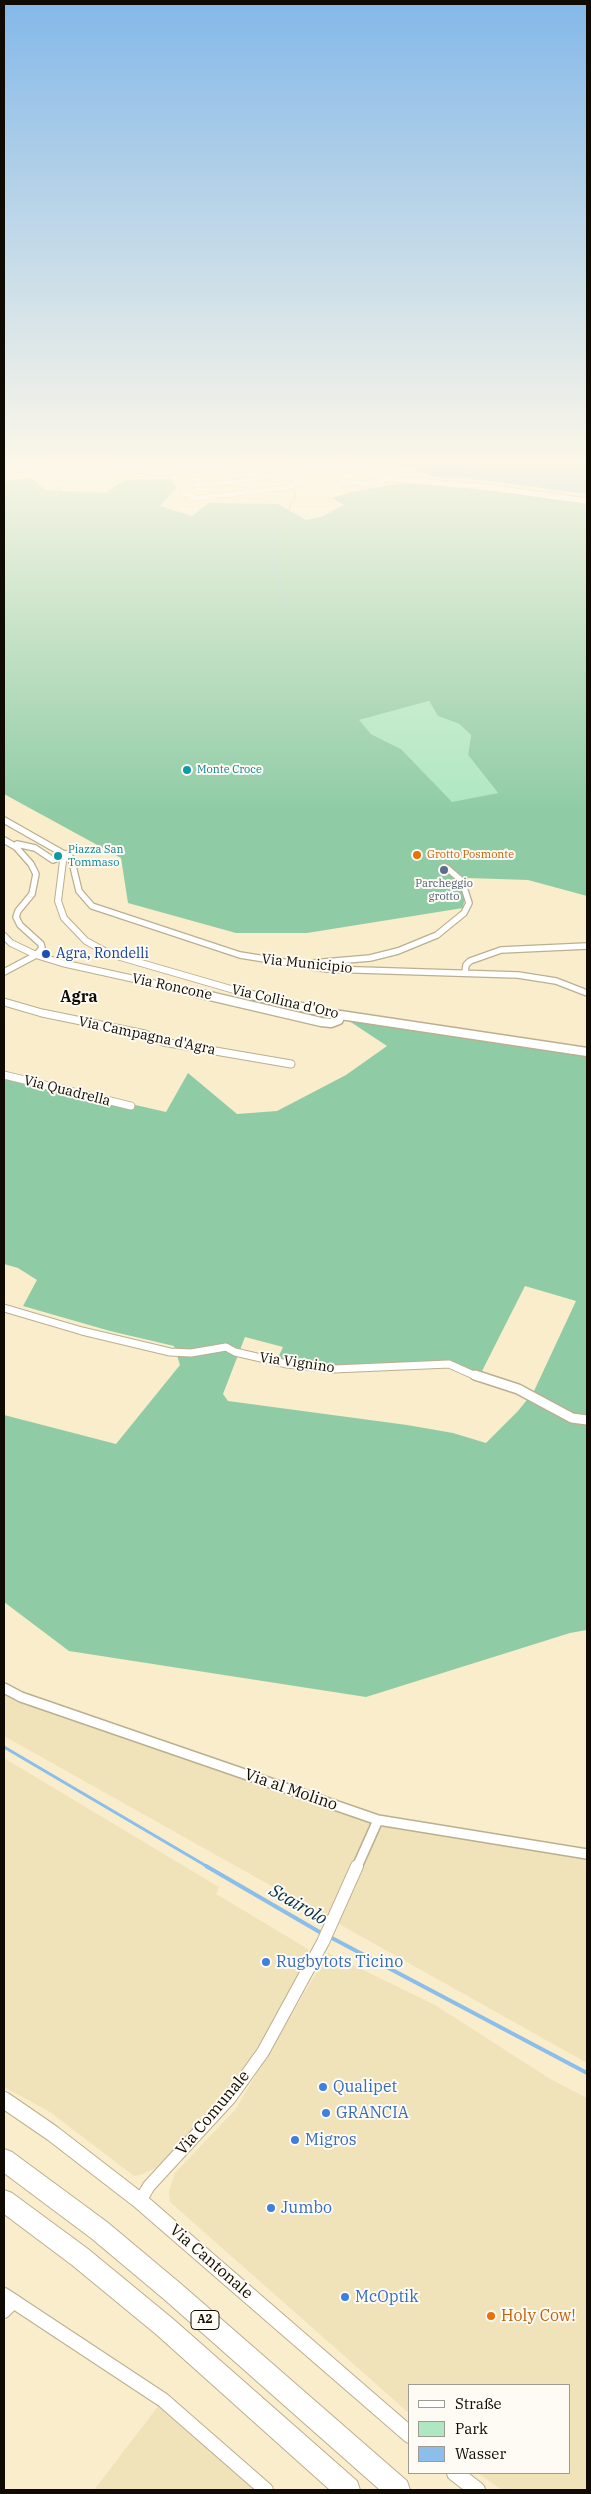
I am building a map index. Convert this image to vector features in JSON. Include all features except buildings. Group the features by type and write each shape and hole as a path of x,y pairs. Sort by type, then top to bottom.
{"highway":[{"name":"A2","path":"4,2160 99,2230 398,2490"},
{"name":"A2","path":"4,2201 80,2257 165,2327 348,2490"}],"main road":[{"name":"Via Cantonale","path":"4,2100 65,2143 140,2201 408,2433"},
{"path":"456,2474 476,2490"}],"street":[{"path":"4,820 66,854"},
{"path":"4,972 36,956 42,948 41,944 20,924 16,917 18,910 32,894 36,874 31,864 16,845 14,834"},
{"path":"4,840 16,845 35,848 52,860 66,854"},
{"name":"Via Municipio","path":"66,854 73,861 80,891 92,906 240,955 292,965 327,969 465,973 545,978 587,993"},
{"name":"Via Collina d'Oro","path":"66,854 58,893 60,909 70,927 93,946 122,958 244,993 340,1015 587,1052"},
{"path":"292,965 370,958 398,951 437,935 464,913 469,903 462,882 447,868"},
{"name":"Via Roncone","path":"4,936 11,943 36,956 62,963 331,1024 338,1020 340,1015"},
{"path":"465,973 466,965 470,961 501,950 587,946"},
{"name":"Via Campagna d'Agra","path":"4,1002 42,1013 145,1034 163,1042 291,1064"},
{"name":"Via Quadrella","path":"4,1076 131,1106"},
{"name":"Via Vignino","path":"4,1308 82,1331 170,1352 191,1353 226,1347 235,1352 287,1364 334,1369 449,1364 479,1377 518,1389 572,1418 587,1420"},
{"name":"Via al Molino","path":"4,1688 21,1697 378,1820 587,1854"},
{"name":"Via Comunale","path":"140,2201 149,2186 230,2098 258,2060 323,1942 378,1820"},
{"path":"4,2312 9,2298 162,2400 266,2490"}],"shaded area":[{"path":"4,1688 378,1820 587,1854 587,2063 4,1736"},
{"path":"4,1758 219,1887 216,1894 308,1949 309,1958 258,2051 216,2104 163,2162 156,2168 140,2175 134,2176 50,2112 4,2087"},
{"path":"328,1953 435,2005 552,2080 587,2098 587,2490 502,2490 479,2474 571,2474 571,2384 408,2384 408,2412 170,2202 169,2191 175,2173 235,2110"},
{"path":"163,2400 266,2490 94,2490"}],"green space":[{"path":"4,577 587,577 587,896 528,880 468,878 463,908 307,933 236,933 128,903 121,858 4,794","holes":["429,701 438,716 459,724 471,735 468,755 498,793 452,802 401,749 371,734 359,720"]},
{"path":"429,701 438,716 459,724 471,735 468,755 498,793 452,803 401,749 371,734 358,720"},
{"path":"340,1015 587,1055 587,1630 570,1633 366,1697 69,1651 4,1602 4,1415 116,1444 180,1365 174,1346 110,1331 23,1306 37,1280 18,1268 4,1264 4,1075 166,1112 188,1073 237,1114 277,1111 346,1075 387,1046","holes":["525,1286 576,1301 534,1391 518,1411 486,1443 453,1433 407,1425 228,1401 223,1394 245,1337 283,1347 276,1362 334,1369 449,1364 479,1377"]}],"waterway":[{"path":"277,577 281,588 286,593 283,603 289,613"},
{"name":"Scairolo","path":"4,1747 208,1867"},
{"name":"Scairolo","path":"206,1866 323,1934"},
{"name":"Scairolo","path":"330,1937 587,2073"}],"place":[{"name":"Monte Croce","path":"187,770"},
{"name":"Grotto Posmonte","path":"417,855"},
{"name":"Piazza San Tommaso","path":"58,856"},
{"name":"Parcheggio grotto","path":"444,870"},
{"name":"Agra, Rondelli","path":"46,954"},
{"name":"Rugbytots Ticino","path":"266,1962"},
{"name":"Qualipet","path":"323,2087"},
{"name":"GRANCIA","path":"326,2113"},
{"name":"Migros","path":"295,2140"},
{"name":"Jumbo","path":"271,2208"},
{"name":"McOptik","path":"345,2297"},
{"name":"Holy Cow!","path":"491,2316"}],"district":[{"name":"Agra","path":"79,997"}]}
